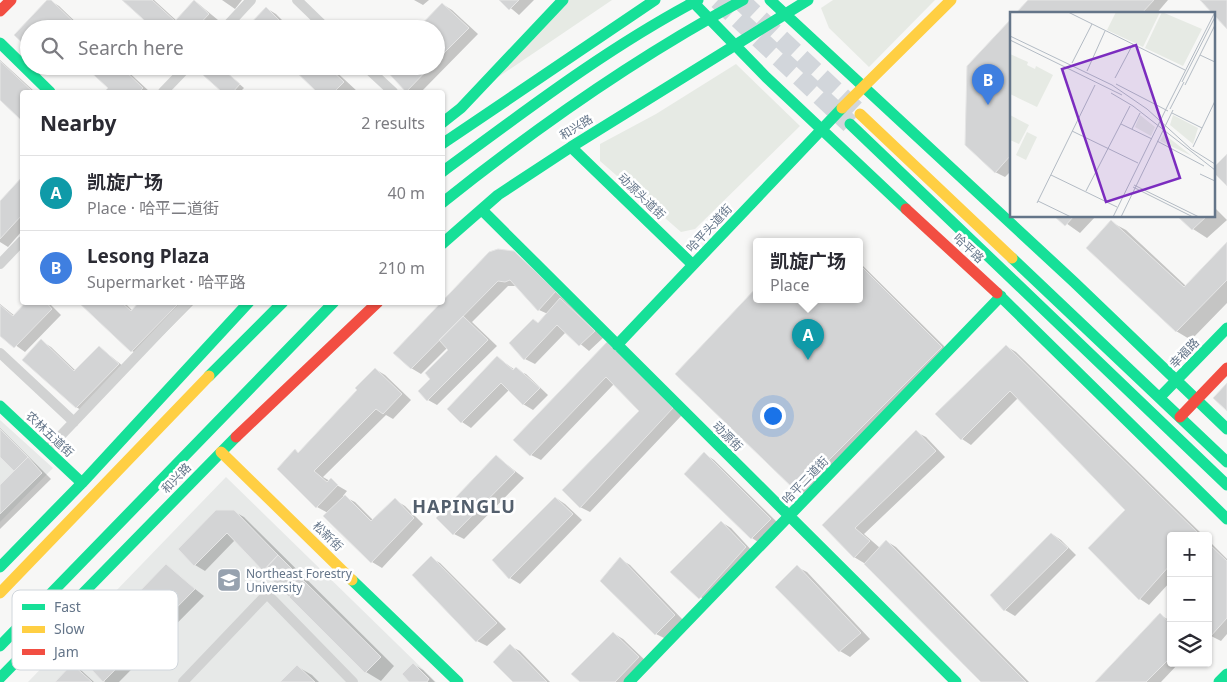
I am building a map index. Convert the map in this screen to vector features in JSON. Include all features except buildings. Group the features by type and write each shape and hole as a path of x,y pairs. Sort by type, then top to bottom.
{"main road":[{"path":"0,11 11,0"},
{"path":"445,120 461,108 563,0"},
{"path":"445,142 655,0"},
{"name":"哈平路","path":"691,0 733,45 820,130 1001,296 1227,519"},
{"path":"445,170 562,84 675,12 698,0"},
{"path":"445,201 538,128 663,44 743,0"},
{"path":"770,0 862,88 1074,282 1227,429"},
{"name":"和兴路","path":"445,241 498,195 733,45 808,0"},
{"name":"哈平头道街","path":"617,345 820,130 951,0"},
{"path":"0,44 20,63"},
{"path":"32,75 48,90"},
{"name":"哈平路","path":"860,114 1227,462"},
{"name":"哈平路","path":"850,124 1107,368 1227,485"},
{"name":"动源头道街","path":"571,147 693,265"},
{"name":"动源街","path":"482,210 956,682"},
{"path":"1074,282 1160,397"},
{"name":"哈平二道街","path":"629,682 1001,296"},
{"path":"0,567 82,483 246,305"},
{"path":"165,394 280,305"},
{"path":"55,590 332,305"},
{"path":"274,380 333,305"},
{"name":"和兴路","path":"86,590 221,452 375,305"},
{"path":"0,593 268,315"},
{"name":"幸福路","path":"1160,397 1227,328"},
{"path":"1107,368 1139,432"},
{"path":"1180,416 1227,368"},
{"path":"208,465 262,395"},
{"name":"农林五道街","path":"0,406 82,483"},
{"name":"松新街","path":"221,452 458,682"},
{"path":"0,646 12,634"},
{"name":"和兴路","path":"0,678 12,666"},
{"path":"1220,682 1227,674"}],"street":[{"path":"232,20 251,0"},
{"path":"297,0 318,20"},
{"path":"165,90 179,75"},
{"path":"375,75 391,90"},
{"path":"0,264 20,243"},
{"path":"47,450 185,305"},
{"path":"0,353 74,422"},
{"path":"183,682 267,594 353,682"}],"shaded area":[{"path":"564,0 612,0 479,90"},
{"path":"833,0 935,0 869,67 829,28 821,8"},
{"path":"736,64 800,126 695,229 681,232 600,161 600,144 656,114"},
{"path":"0,420 53,468 0,522"},
{"name":"Northeast Forestry University","path":"226,477 436,682 28,682 40,670 178,670 178,590 117,590"}],"tunnel":[{"path":"718,0 850,124"},
{"path":"740,0 860,114"}],"traffic: fast":[{"path":"445,121 461,108 563,0"},
{"path":"445,142 655,0"},
{"path":"691,0 766,77 906,209"},
{"path":"445,170 535,103 599,59 698,0"},
{"path":"445,201 514,147 625,70 743,0"},
{"path":"770,0 1074,282 1227,429"},
{"path":"445,241 498,195 571,147 808,0"},
{"path":"0,43 20,63"},
{"path":"33,75 48,90"},
{"path":"617,345 842,108"},
{"path":"850,124 1227,485"},
{"path":"571,147 693,265"},
{"path":"482,210 956,682"},
{"path":"1012,258 1227,462"},
{"path":"997,293 1227,519"},
{"path":"629,682 1001,296"},
{"path":"0,567 82,483 246,305"},
{"path":"209,376 280,305"},
{"path":"54,590 331,305"},
{"path":"1160,397 1227,328"},
{"path":"0,406 82,483"},
{"path":"86,590 236,437"},
{"path":"352,580 458,682"},
{"path":"0,646 12,634"},
{"path":"0,678 12,666"},
{"path":"1219,682 1227,674"}],"traffic: slow":[{"path":"842,108 951,0"},
{"path":"860,114 1012,258"},
{"path":"0,593 209,376"},
{"path":"221,452 352,580"}],"traffic: jam":[{"path":"0,11 11,0"},
{"path":"906,209 997,293"},
{"path":"236,437 375,305"},
{"path":"1180,417 1227,368"}],"place":[{"name":"Lesong Plaza","path":"988,105"},
{"name":"凯旋广场","path":"808,360"},
{"name":"Northeast Forestry University","path":"229,580"}],"district":[{"name":"HAPINGLU","path":"464,506"}]}
